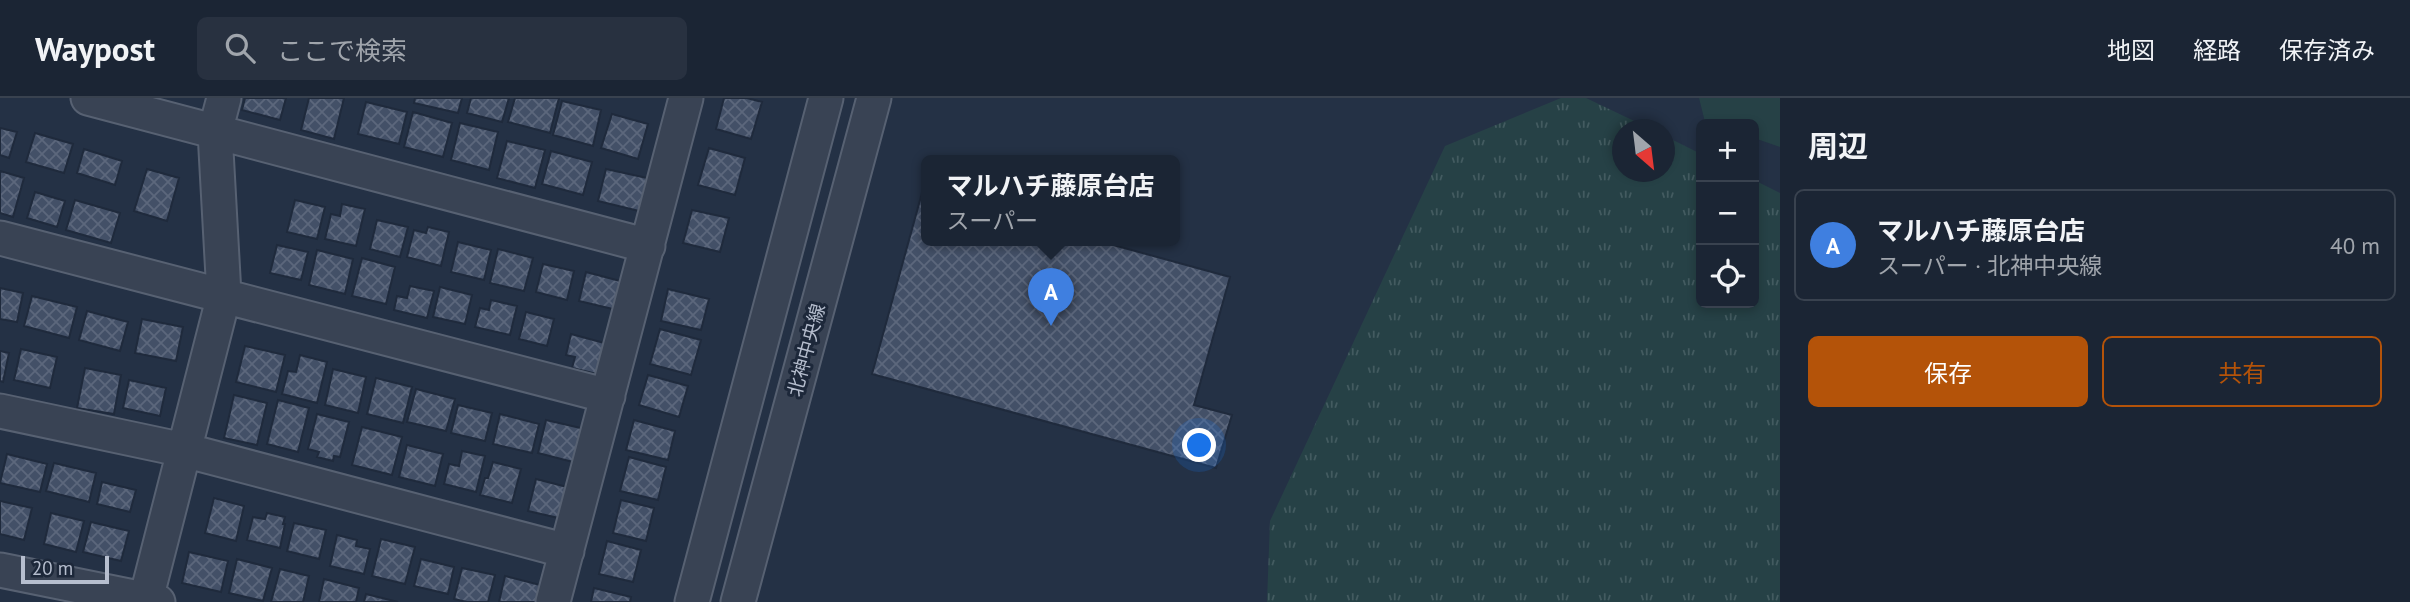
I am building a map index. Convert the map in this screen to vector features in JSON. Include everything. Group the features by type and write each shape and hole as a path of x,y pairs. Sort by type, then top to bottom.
{"street":[{"path":"88,98 648,246"},
{"path":"0,570 152,601 184,450 224,295 215,132 224,98"},
{"path":"553,602 686,98"},
{"path":"692,602 826,98"},
{"name":"北神中央線","path":"738,602 874,98"},
{"path":"0,238 608,396"},
{"path":"0,411 184,450 567,551"}],"green space":[{"path":"1561,98 1586,98 1630,119 1612,119 1612,182 1675,182 1675,141 1696,152 1696,308 1759,308 1759,182 1780,193 1780,602 1267,602 1270,521 1445,146"},
{"path":"1699,98 1780,98 1780,147 1759,140 1759,119 1704,119"}],"building":[{"path":"245,98 286,98 280,120 242,110"},
{"path":"309,98 344,98 334,139 301,130"},
{"path":"415,98 462,98 458,113 414,103"},
{"path":"471,98 509,98 502,122 467,113"},
{"path":"515,98 559,98 550,133 508,122"},
{"path":"724,98 747,98 762,102 751,139 716,129"},
{"path":"562,101 601,110 593,146 553,135"},
{"path":"366,102 407,112 399,144 358,134"},
{"path":"413,112 452,123 443,157 404,147"},
{"path":"612,114 648,124 638,159 601,148"},
{"path":"460,123 498,132 489,170 451,160"},
{"path":"0,128 17,132 9,158 0,155"},
{"path":"35,133 73,144 64,173 26,162"},
{"path":"507,141 545,150 535,188 497,178"},
{"path":"709,148 745,158 735,195 698,185"},
{"path":"84,149 122,161 115,185 77,173"},
{"path":"551,151 592,162 583,195 542,184"},
{"path":"147,169 179,178 167,221 134,211"},
{"path":"606,169 647,178 639,211 598,201"},
{"path":"0,171 24,178 13,217 0,213"},
{"path":"35,192 65,201 57,227 27,218"},
{"path":"921,197 921,246 1117,246 1230,277 1194,405 1232,415 1216,468 872,374"},
{"path":"75,200 120,213 111,243 66,230"},
{"path":"295,200 325,207 317,239 287,232"},
{"path":"342,204 365,209 356,246 325,239 331,214 340,216"},
{"path":"692,210 729,218 720,252 683,243"},
{"path":"377,220 408,227 400,257 370,249"},
{"path":"428,227 449,232 441,266 407,257 414,230 426,233"},
{"path":"458,242 491,250 484,280 451,272"},
{"path":"277,245 308,252 301,280 270,273"},
{"path":"498,249 533,258 524,291 490,283"},
{"path":"317,250 353,259 345,294 309,285"},
{"path":"362,258 395,267 386,304 352,296"},
{"path":"543,264 574,271 567,300 536,292"},
{"path":"586,272 624,282 617,310 579,301"},
{"path":"410,286 434,291 427,318 394,310 397,296 407,298"},
{"path":"440,287 472,295 465,324 433,317"},
{"path":"0,288 23,293 17,322 0,319"},
{"path":"668,289 709,299 701,330 661,321"},
{"path":"32,296 77,307 69,338 24,326"},
{"path":"491,300 517,306 510,335 475,327 480,308 489,310"},
{"path":"87,311 128,322 120,351 79,340"},
{"path":"526,312 554,319 547,346 519,339"},
{"path":"142,319 183,327 176,361 135,353"},
{"path":"660,329 701,340 691,375 650,364"},
{"path":"571,334 608,344 601,375 572,368 575,357 566,355"},
{"path":"245,346 285,355 276,392 236,382"},
{"path":"21,349 57,357 50,388 14,380"},
{"path":"0,351 9,353 3,382 0,381"},
{"path":"300,355 327,362 317,403 282,394 288,371 296,372"},
{"path":"85,368 121,375 114,414 77,408"},
{"path":"333,369 366,377 358,413 325,405"},
{"path":"648,375 688,386 679,417 639,405"},
{"path":"376,378 412,387 403,423 367,414"},
{"path":"129,380 166,388 160,416 123,408"},
{"path":"416,389 455,399 446,431 407,422"},
{"path":"234,395 267,403 257,445 224,438"},
{"path":"278,400 309,408 298,452 267,444"},
{"path":"458,405 492,413 485,441 451,433"},
{"path":"317,414 349,422 340,457 334,456 333,461 317,457 319,452 308,449"},
{"path":"500,414 539,424 532,453 493,444"},
{"path":"546,420 585,429 577,463 538,453"},
{"path":"634,420 675,431 668,460 626,450"},
{"path":"362,427 402,437 392,475 352,465"},
{"path":"407,445 443,454 435,486 399,477"},
{"path":"462,451 485,456 476,492 444,484 449,464 459,466"},
{"path":"7,454 47,464 40,492 0,483"},
{"path":"629,457 666,467 658,500 620,491"},
{"path":"493,462 521,469 512,503 480,495"},
{"path":"54,463 96,473 89,502 46,491"},
{"path":"536,479 571,488 563,519 528,511"},
{"path":"102,482 136,490 130,512 97,504"},
{"path":"214,498 244,506 236,541 205,533"},
{"path":"621,500 654,508 646,541 613,533"},
{"path":"0,501 32,508 24,540 0,534"},
{"path":"51,513 84,521 76,552 44,544"},
{"path":"267,513 285,517 280,548 247,540 253,517 265,519"},
{"path":"91,522 129,531 121,561 83,552"},
{"path":"294,523 326,530 319,559 287,551"},
{"path":"337,535 357,540 356,546 370,549 364,574 330,566"},
{"path":"381,539 415,547 405,584 372,576"},
{"path":"607,541 641,550 633,582 599,574"},
{"path":"189,552 228,561 221,592 182,583"},
{"path":"237,559 272,568 263,601 229,593"},
{"path":"421,559 454,567 448,594 414,586"},
{"path":"462,568 495,575 488,602 454,599"},
{"path":"280,569 309,576 303,602 271,602"},
{"path":"505,576 544,586 540,602 499,602"},
{"path":"324,579 359,588 356,602 319,602"},
{"path":"594,588 631,597 630,602 591,602"},
{"path":"366,594 398,602 364,602"}],"place":[{"name":"マルハチ藤原台店","path":"1051,326"}]}
